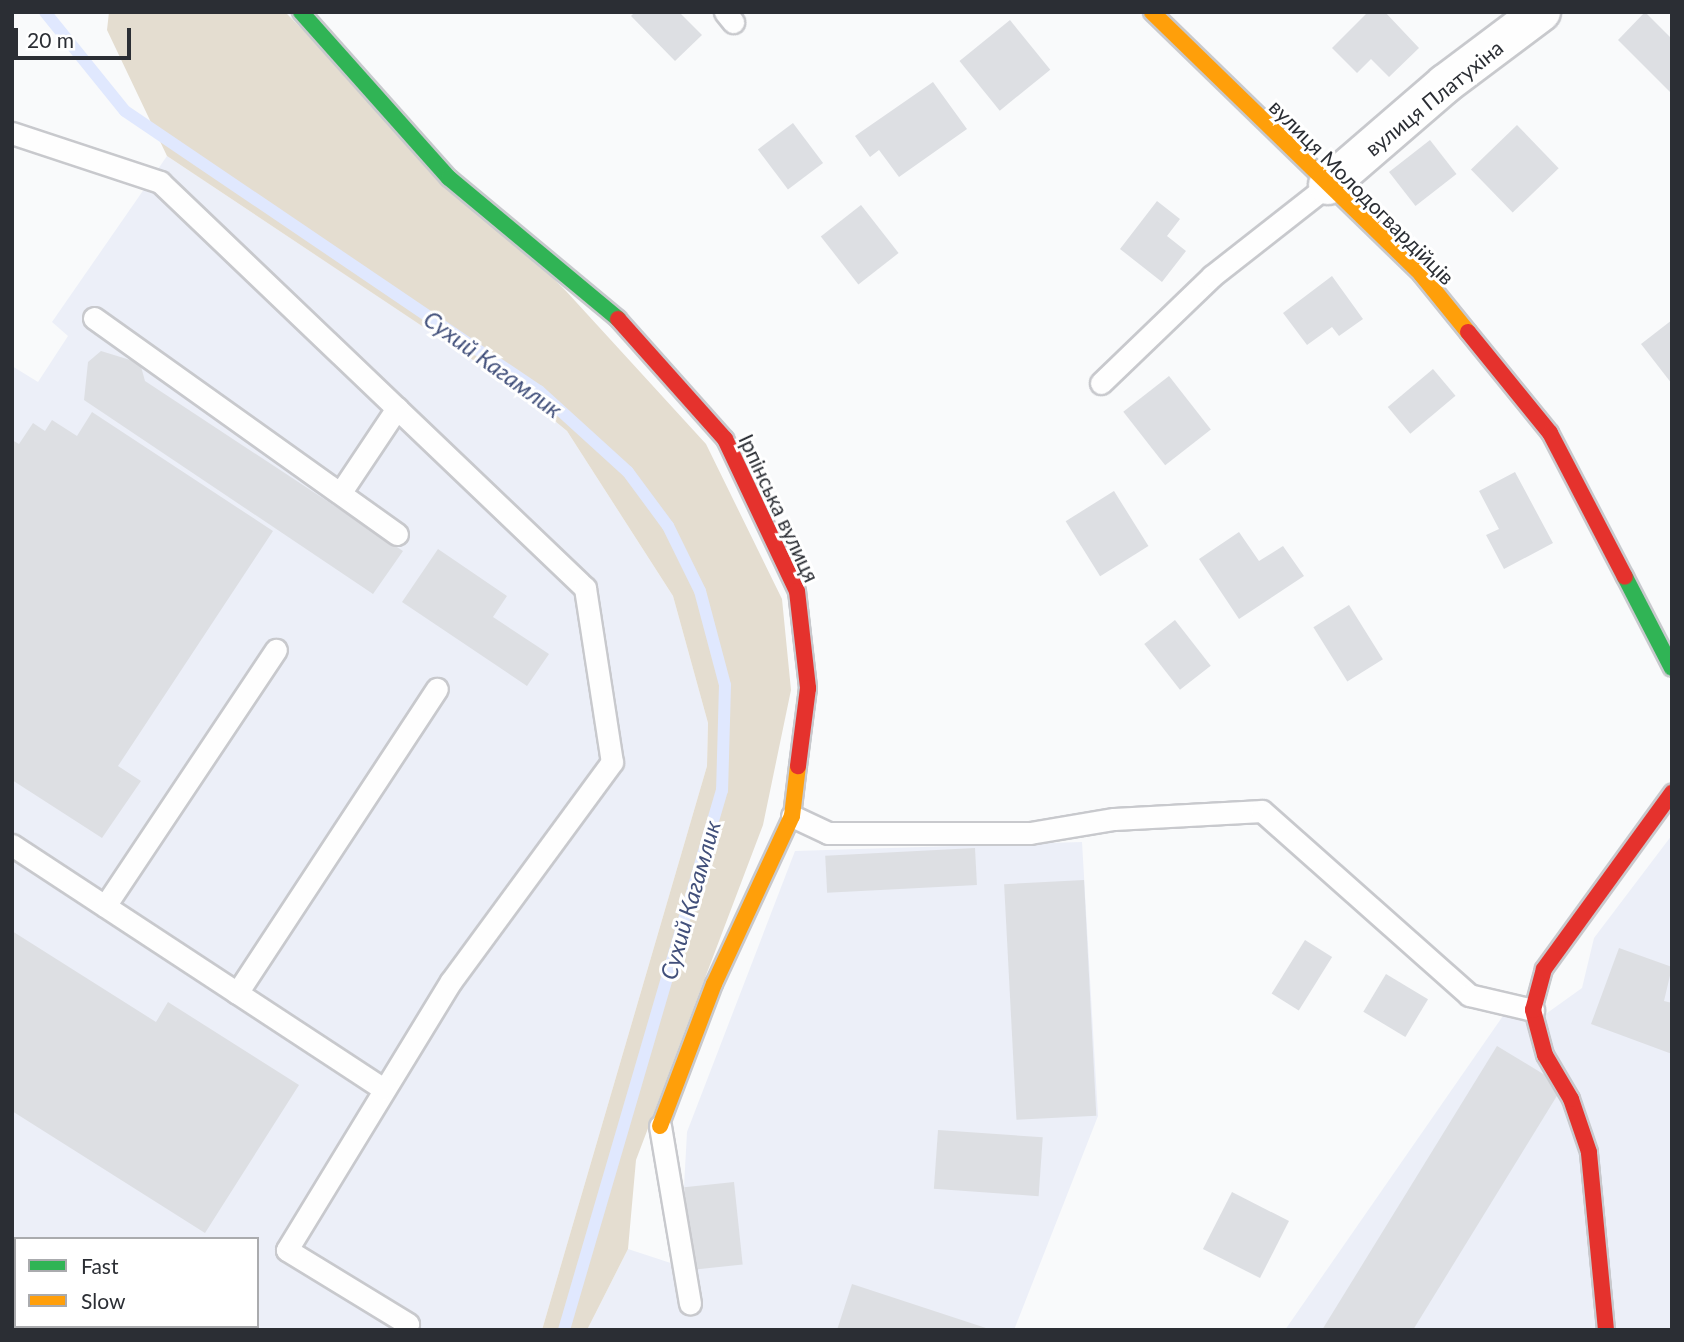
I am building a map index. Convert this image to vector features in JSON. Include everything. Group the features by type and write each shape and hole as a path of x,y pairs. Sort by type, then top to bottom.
{"street":[{"name":"Ірпінська вулиця","path":"301,12 449,178 613,313 725,439 797,591 808,688 792,816 714,984 660,1126"},
{"name":"вулиця Молодогвардійців","path":"1152,12 1421,274 1550,433 1672,668"},
{"name":"вулиця Платухіна","path":"1328,185 1445,84 1541,12"},
{"path":"1606,1330 1589,1152 1571,1099 1545,1055 1533,1010 1544,969 1672,793"}],"lane":[{"path":"12,133 160,182 585,588 612,762 451,981 287,1250 408,1324"},
{"path":"1101,383 1212,276 1328,185"},
{"path":"94,318 397,534"},
{"path":"341,492 397,408"},
{"path":"105,906 276,650"},
{"path":"237,993 437,689"},
{"path":"792,816 828,833 1030,833 1114,819 1262,811 1469,995 1533,1010"},
{"path":"12,845 383,1089"},
{"path":"660,1126 690,1303"}],"shaded area":[{"path":"109,12 285,12 566,291 706,444 782,599 791,690 763,825 636,1160 628,1249 587,1330 542,1330 707,766 708,723 673,596 567,431 515,388 167,156 107,30"},
{"path":"167,156 515,388 567,431 673,596 708,723 707,766 542,1330 12,1330 12,366 38,382 68,336 52,322"},
{"path":"1672,835 1672,1330 1285,1330 1505,1013 1536,1021 1582,988 1594,938"},
{"path":"1082,842 1098,1116 1014,1330 587,1330 628,1249 692,1270 684,1187 687,1132 795,851"}],"building":[{"path":"635,12 679,12 702,35 675,61 631,16"},
{"path":"1368,12 1385,12 1419,48 1389,77 1371,59 1357,73 1332,48"},
{"path":"1645,12 1672,39 1672,94 1618,40"},
{"path":"1010,20 1050,70 1000,111 959,61"},
{"path":"933,82 967,129 899,177 879,150 870,157 855,136"},
{"path":"793,123 823,163 788,189 758,149"},
{"path":"1517,125 1559,168 1513,213 1471,169"},
{"path":"1430,140 1456,174 1415,206 1389,172"},
{"path":"1157,201 1180,219 1167,236 1186,251 1162,282 1120,249"},
{"path":"861,205 899,253 858,284 821,236"},
{"path":"1332,276 1363,319 1339,336 1332,327 1307,345 1283,313"},
{"path":"1672,320 1672,384 1641,344"},
{"path":"101,351 140,363 145,381 403,551 373,594 84,400 88,362"},
{"path":"1433,369 1455,396 1410,434 1388,407"},
{"path":"1169,376 1211,430 1165,465 1123,412"},
{"path":"92,412 273,531 118,766 141,781 102,838 12,780 12,440 19,444 33,423 45,431 52,420 77,436"},
{"path":"1515,472 1553,543 1504,569 1486,535 1499,529 1479,491"},
{"path":"1114,491 1148,546 1100,576 1066,521"},
{"path":"1239,532 1259,561 1283,546 1304,576 1239,619 1199,559"},
{"path":"438,549 507,596 493,617 549,654 527,686 402,602"},
{"path":"1349,605 1383,659 1347,682 1313,627"},
{"path":"1175,620 1211,666 1180,690 1144,644"},
{"path":"975,848 977,885 827,893 825,856"},
{"path":"1084,880 1096,1116 1016,1120 1004,884"},
{"path":"12,931 156,1022 168,1002 299,1085 205,1233 12,1111"},
{"path":"1305,940 1332,957 1299,1010 1272,993"},
{"path":"1619,948 1672,967 1664,1001 1672,1003 1672,1054 1591,1024"},
{"path":"1386,974 1428,999 1405,1037 1363,1012"},
{"path":"1497,1046 1563,1086 1413,1330 1322,1330"},
{"path":"938,1130 1043,1137 1039,1196 934,1189"},
{"path":"734,1182 743,1265 693,1270 684,1187"},
{"path":"1232,1192 1289,1221 1260,1278 1203,1249"},
{"path":"852,1284 989,1329 989,1330 837,1330"}],"waterway":[{"name":"Сухий Кагамлик","path":"45,12 125,111 539,391 628,472 668,526 700,591 725,685 722,790 564,1330"}],"traffic: fast":[{"path":"301,12 449,178 618,319"},
{"path":"1625,577 1672,668"}],"traffic: slow":[{"path":"1152,12 1421,274 1468,332"},
{"path":"660,1126 714,984 792,816 798,766"}],"traffic: jam":[{"path":"618,319 725,439 797,591 808,688 798,766"},
{"path":"1468,332 1550,433 1625,577"},
{"path":"1606,1330 1589,1152 1571,1099 1545,1055 1533,1010 1544,969 1672,793"}]}
